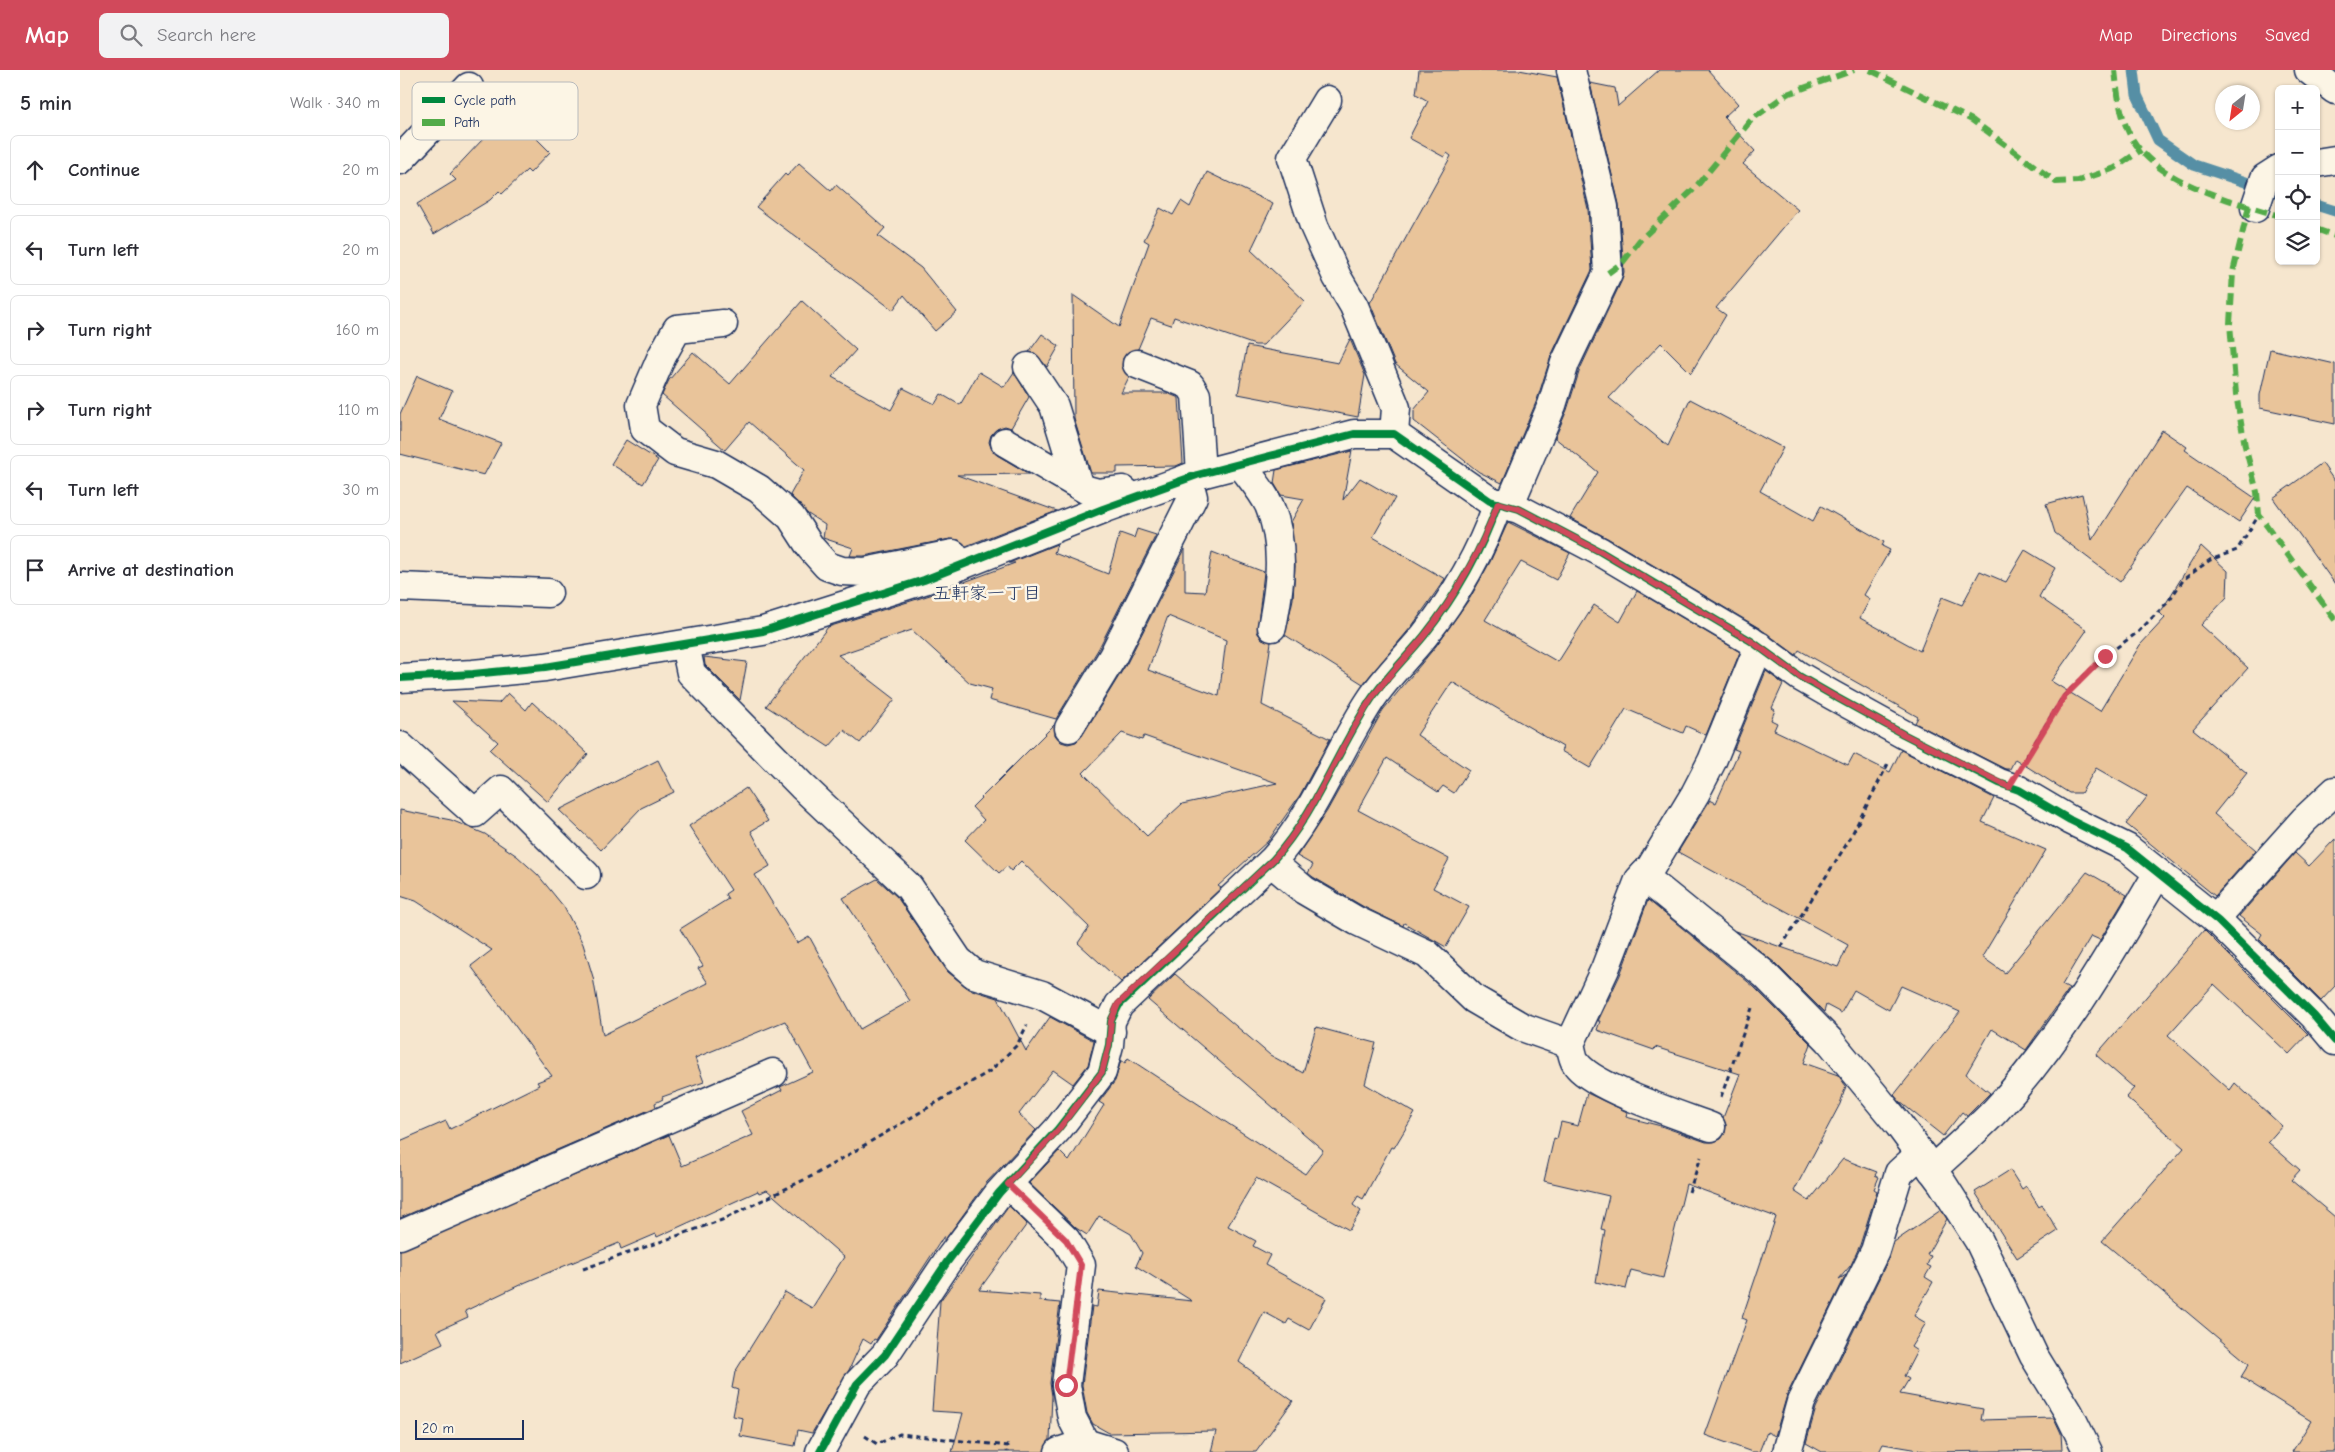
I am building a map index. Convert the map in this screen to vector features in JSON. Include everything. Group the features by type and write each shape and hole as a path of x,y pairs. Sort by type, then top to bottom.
{"street":[{"path":"820,1452 857,1384 884,1355 947,1262 1008,1184 1058,1130 1102,1072 1111,1032 1111,1021 1118,1004 1271,862 1291,841 1346,739 1371,700 1439,615 1503,505 1552,405 1565,363 1608,272 1604,207 1570,70"},
{"path":"2309,70 2335,90"},
{"path":"1328,100 1292,158 1314,226 1337,277 1354,306 1396,408 1394,434"},
{"path":"400,160 419,140"},
{"path":"2320,162 2335,160"},
{"path":"2255,208 2265,178 2275,172"},
{"path":"723,324 677,329 662,356 641,405 645,429 675,452 716,464 759,489 791,517 811,548 828,566 842,571 865,572 953,554 958,566"},
{"path":"1069,728 1113,656 1193,497 1196,395 1190,385 1137,364"},
{"path":"1028,367 1054,406 1078,484"},
{"path":"400,678 473,674 545,667 764,631 890,591 1194,476 1354,434 1394,434 1490,501 1519,509 1601,552 1759,646 1799,676 1832,695 1903,734 2127,848 2215,919 2314,1016 2335,1041"},
{"path":"1005,442 1087,490 1098,493 1123,490 1132,498"},
{"path":"1240,463 1268,504 1280,544 1280,587 1272,627"},
{"path":"400,587 548,592"},
{"path":"685,645 691,673 802,786 909,887 958,960 974,974 1042,995 1111,1032"},
{"path":"1711,1127 1610,1087 1586,1074 1576,1064 1570,1044 1605,969 1639,880 1651,867 1696,794 1712,761 1759,646"},
{"path":"400,746 475,813 501,790 586,875"},
{"path":"2215,919 2304,820 2335,791"},
{"path":"1271,862 1304,890 1358,921 1427,954 1474,999 1522,1027 1570,1044"},
{"path":"1786,1452 1801,1402 1875,1251 1899,1174 1926,1162 1996,1110 2049,1046 2117,944 2158,873"},
{"path":"1643,876 1764,974 1836,1048 1926,1162 1978,1241 2034,1356 2070,1413 2088,1452"},
{"path":"400,1235 773,1073"},
{"path":"1008,1184 1066,1240 1081,1265 1066,1385 1072,1418 1085,1443"},
{"path":"1059,1452 1085,1443 1114,1452"}],"path":[{"path":"2009,787 2064,697 2105,656 2138,632 2168,602 2184,578 2210,560 2236,550 2259,515"},
{"path":"583,1269 730,1216 814,1175 990,1071 1017,1045 1042,995"},
{"path":"837,1419 876,1444 900,1434 1008,1446 1007,1452"}],"building":[{"path":"1419,70 1519,70 1557,77 1588,209 1592,270 1551,356 1537,400 1502,483 1479,472 1414,421 1414,410 1429,392 1395,364 1370,303 1451,156 1447,153 1444,157 1409,138 1428,101 1416,94"},
{"path":"1659,70 1708,70 1738,104 1724,117 1755,151 1743,164 1798,210 1716,308 1726,315 1691,373 1661,343 1609,398 1668,446 1690,399 1783,448 1760,491 1813,521 1821,506 1884,542 1882,546 1890,550 1864,595 1870,599 1860,618 1920,651 1942,597 1962,605 1980,571 2006,582 2025,550 2055,568 2039,597 2087,630 2051,681 2100,711 2140,645 2165,618 2160,613 2201,546 2228,571 2227,597 2201,625 2248,668 2193,729 2247,773 2214,814 2256,850 2215,896 2126,824 2147,797 2096,768 2081,793 2069,793 2015,759 2010,769 2005,769 1915,723 1918,717 1799,650 1796,655 1759,628 1570,518 1598,472 1555,438 1567,410 1580,369 1624,272 1619,204 1590,83 1615,88 1618,106"},
{"path":"482,140 538,140 550,152 530,173 527,170 502,194 499,191 490,200 434,234 417,204 456,180 450,174"},
{"path":"799,163 831,191 836,185 885,228 878,236 921,268 957,312 935,331 904,295 893,310 756,207 785,174 787,176"},
{"path":"1207,172 1273,204 1251,250 1305,301 1263,345 1255,345 1174,317 1171,325 1151,318 1138,349 1128,352 1123,358 1122,367 1129,377 1121,393 1167,393 1179,398 1183,463 1176,466 1117,467 1117,473 1091,473 1074,419 1073,295 1119,327 1149,243 1144,240 1160,208 1173,215 1181,201 1190,207"},
{"path":"802,301 856,350 832,377 891,410 903,388 935,404 941,394 960,405 979,372 1004,387 1014,372 1029,397 1011,428 1005,426 997,429 991,435 989,442 992,450 997,455 1029,474 957,475 1057,511 966,546 959,540 950,539 864,556 850,556 853,548 823,538 825,525 808,514 790,495 804,470 749,422 725,450 662,395 669,380 693,352 730,384"},
{"path":"1042,334 1059,346 1047,367 1035,353 1029,352"},
{"path":"1350,339 1365,375 1358,417 1238,394 1247,346 1338,363"},
{"path":"2270,349 2335,364 2335,424 2260,408 2260,395"},
{"path":"417,376 452,391 439,419 501,443 484,475 400,454 400,414"},
{"path":"2162,430 2187,447 2185,450 2255,498 2239,522 2187,488 2120,582 2055,533 2046,504 2082,494 2092,540"},
{"path":"626,440 658,460 643,484 611,464"},
{"path":"1352,451 1343,500 1360,478 1395,498 1373,537 1445,579 1412,626 1363,684 1285,635 1293,599 1295,566 1291,522 1304,499 1281,495 1274,483 1276,470"},
{"path":"2322,463 2335,482 2335,584 2273,498"},
{"path":"1508,522 1570,553 1556,580 1521,562 1485,620 1558,662 1594,605 1620,622 1637,591 1740,652 1706,735 1686,726 1683,733 1626,709 1590,768 1561,751 1563,747 1452,682 1417,735 1469,770 1454,793 1443,786 1438,792 1387,758 1358,810 1449,859 1433,888 1469,907 1446,947 1404,923 1403,926 1364,907 1313,877 1308,873 1313,865 1297,856 1327,811 1383,710 1436,646 1470,598 1490,562"},
{"path":"1137,529 1156,535 1099,648 1056,719 989,700 992,689 970,683 912,630 838,655 895,699 860,743 844,730 829,747 766,706 828,627 930,595 1015,563 1009,563 1057,544 1054,553 1108,574 1120,533 1134,538"},
{"path":"1185,549 1185,591 1205,592 1212,552 1264,572 1257,632 1262,639 1271,642 1262,705 1330,739 1300,795 1268,841 1218,886 1221,888 1121,982 1078,943 1089,927 1021,861 1011,871 1007,866 999,873 965,840 984,820 972,807 1055,724 1055,735 1061,742 1068,744 1076,742 1082,736 1127,663","holes":["1168,616 1226,640 1219,696 1148,670","1122,733 1142,740 1144,736 1277,783 1182,804 1147,836 1083,773"]},
{"path":"704,657 747,662 740,700 705,665"},
{"path":"1766,671 1783,684 1772,708 1775,710 1771,720 1777,723 1774,730 1848,765 1854,754 1890,772 1901,750 1994,798 1982,822 2046,850 1982,957 2005,973 2087,872 2127,895 2100,940 2091,936 2062,985 2069,989 2026,1050 1992,1029 1966,1074 1990,1093 1967,1116 1962,1112 1943,1136 1900,1102 1894,1095 1960,1012 1901,986 1889,1010 1854,990 1841,1013 1826,1005 1824,1012 1775,963 1735,931 1838,967 1848,945 1678,852 1710,800 1716,803 1739,751 1734,749"},
{"path":"508,693 526,710 532,702 588,754 548,802 490,750 498,742 452,701 499,703"},
{"path":"658,760 674,792 641,808 601,850 559,810"},
{"path":"746,788 768,821 751,831 770,866 755,875 797,943 809,936 860,1029 910,1001 843,898 877,879 897,897 948,972 969,989 998,998 1026,1051 1050,1017 1094,1041 1088,1065 1073,1084 1053,1070 1019,1114 1036,1130 987,1182 944,1241 944,1236 876,1340 874,1339 871,1344 863,1339 849,1370 812,1433 798,1430 795,1446 740,1436 743,1418 733,1416 738,1390 732,1388 735,1372 785,1292 812,1308 844,1257 767,1190 759,1193 758,1191 657,1237 656,1234 621,1249 619,1243 526,1282 465,1311 468,1317 437,1331 443,1343 400,1363 400,1250 669,1135 682,1166 753,1135 741,1111 782,1090 780,1087 813,1072 785,1021 695,1058 704,1082 662,1097 663,1099 655,1103 656,1107 400,1218 400,1141 446,1121 450,1129 539,1085 537,1082 552,1076 471,966 492,950 416,901 400,896 400,810 451,820 485,834 517,856 538,875 564,907 583,944 593,977 603,1035 708,983 698,968 703,966 680,929 728,899 725,894 731,890 689,826"},
{"path":"2335,839 2335,986 2321,1001 2259,939 2262,934 2239,916 2295,853 2309,866"},
{"path":"1648,900 1753,986 1811,1044 1804,1063 1838,1075 1846,1086 1840,1104 1794,1191 1809,1201 1843,1159 1877,1172 1875,1175 1879,1177 1874,1189 1877,1191 1860,1245 1851,1265 1839,1279 1846,1275 1787,1395 1775,1436 1767,1432 1759,1452 1752,1452 1705,1435 1747,1320 1742,1318 1776,1217 1686,1184 1663,1278 1631,1270 1626,1289 1596,1282 1605,1230 1601,1229 1609,1196 1544,1181 1554,1138 1557,1139 1561,1122 1578,1126 1587,1093 1627,1112 1626,1117 1661,1126 1706,1142 1714,1142 1721,1139 1725,1133 1726,1125 1723,1118 1740,1074 1655,1047 1654,1050 1597,1030 1600,1021 1598,1021 1620,975"},
{"path":"2204,930 2308,1034 2289,1054 2214,984 2168,1035 2230,1090 2235,1083 2282,1126 2268,1142 2300,1170 2291,1180 2335,1217 2335,1452 2292,1452 2311,1421 2241,1377 2249,1364 2102,1241 2184,1148 2126,1097 2134,1088 2096,1055"},
{"path":"1175,974 1270,1055 1303,1073 1316,1027 1376,1043 1365,1084 1415,1113 1394,1148 1391,1147 1363,1199 1358,1196 1353,1205 1361,1211 1349,1230 1256,1178 1228,1226 1256,1241 1253,1246 1270,1255 1265,1265 1326,1298 1309,1330 1289,1319 1286,1324 1264,1312 1239,1362 1293,1401 1256,1452 1211,1452 1216,1431 1109,1433 1093,1424 1087,1413 1082,1385 1092,1306 1097,1307 1099,1291 1192,1301 1136,1266 1142,1253 1131,1234 1099,1216 1087,1235 1076,1228 1029,1183 1059,1151 1069,1161 1104,1105 1099,1102 1115,1081 1121,1060 1125,1063 1128,1058 1305,1174 1323,1150 1148,1000"},
{"path":"2010,1170 2022,1189 2026,1186 2039,1207 2042,1205 2058,1231 2017,1258 1975,1192"},
{"path":"1009,1206 1027,1224 979,1290 1040,1295 1040,1301 1060,1303 1050,1383 1052,1396 1050,1440 1044,1452 952,1452 963,1413 932,1411 940,1301"},
{"path":"1941,1210 1947,1219 1927,1255 1931,1256 1927,1265 1931,1267 1925,1277 1933,1282 1914,1316 1926,1323 1911,1347 1917,1351 1904,1376 1909,1379 1900,1394 1983,1409 1981,1420 2054,1418 2061,1433 2062,1450 1931,1452 1883,1444 1879,1452 1822,1452 1806,1443 1816,1408 1889,1258 1894,1242"}],"waterway":[{"path":"2134,70 2137,95 2158,140 2194,165 2275,192"},
{"path":"2320,206 2335,211"}],"marked path":[{"path":"1608,273 1623,262 1639,241 1695,188 1752,119 1787,94 1854,70"},
{"path":"1870,70 1972,120 2056,182 2078,181 2115,168 2141,150"},
{"path":"2115,70 2120,105 2126,126 2137,145 2152,161 2170,175 2191,186 2275,215"},
{"path":"2249,206 2233,272 2230,324 2236,394 2245,446 2257,492 2259,515 2335,620"},
{"path":"2320,230 2335,236"}],"cycle path":[{"path":"400,678 473,674 545,667 763,631 924,580 1103,509 1197,475 1354,434 1394,434 1490,501 1519,509 1601,552 1751,641 1799,676 1832,695 1903,734 1999,783 2019,790 2070,820 2127,848 2218,921 2314,1016 2335,1041"},
{"path":"820,1452 857,1384 885,1355 947,1262 999,1193 1058,1129 1102,1072 1109,1045 1111,1021 1119,1005 1273,860 1288,842 1313,803 1370,701 1424,636 1467,573 1498,503"}],"district":[{"name":"五軒家一丁目","path":"987,593"}],"route":[{"path":"1066,1385 1081,1265 1066,1240 1008,1184 1058,1130 1102,1072 1109,1045 1111,1021 1118,1004 1291,841 1346,739 1371,700 1439,615 1472,561 1488,530 1498,503 1519,509 1601,552 1759,646 1799,676 1903,734 2009,787 2064,697 2105,656"}]}
